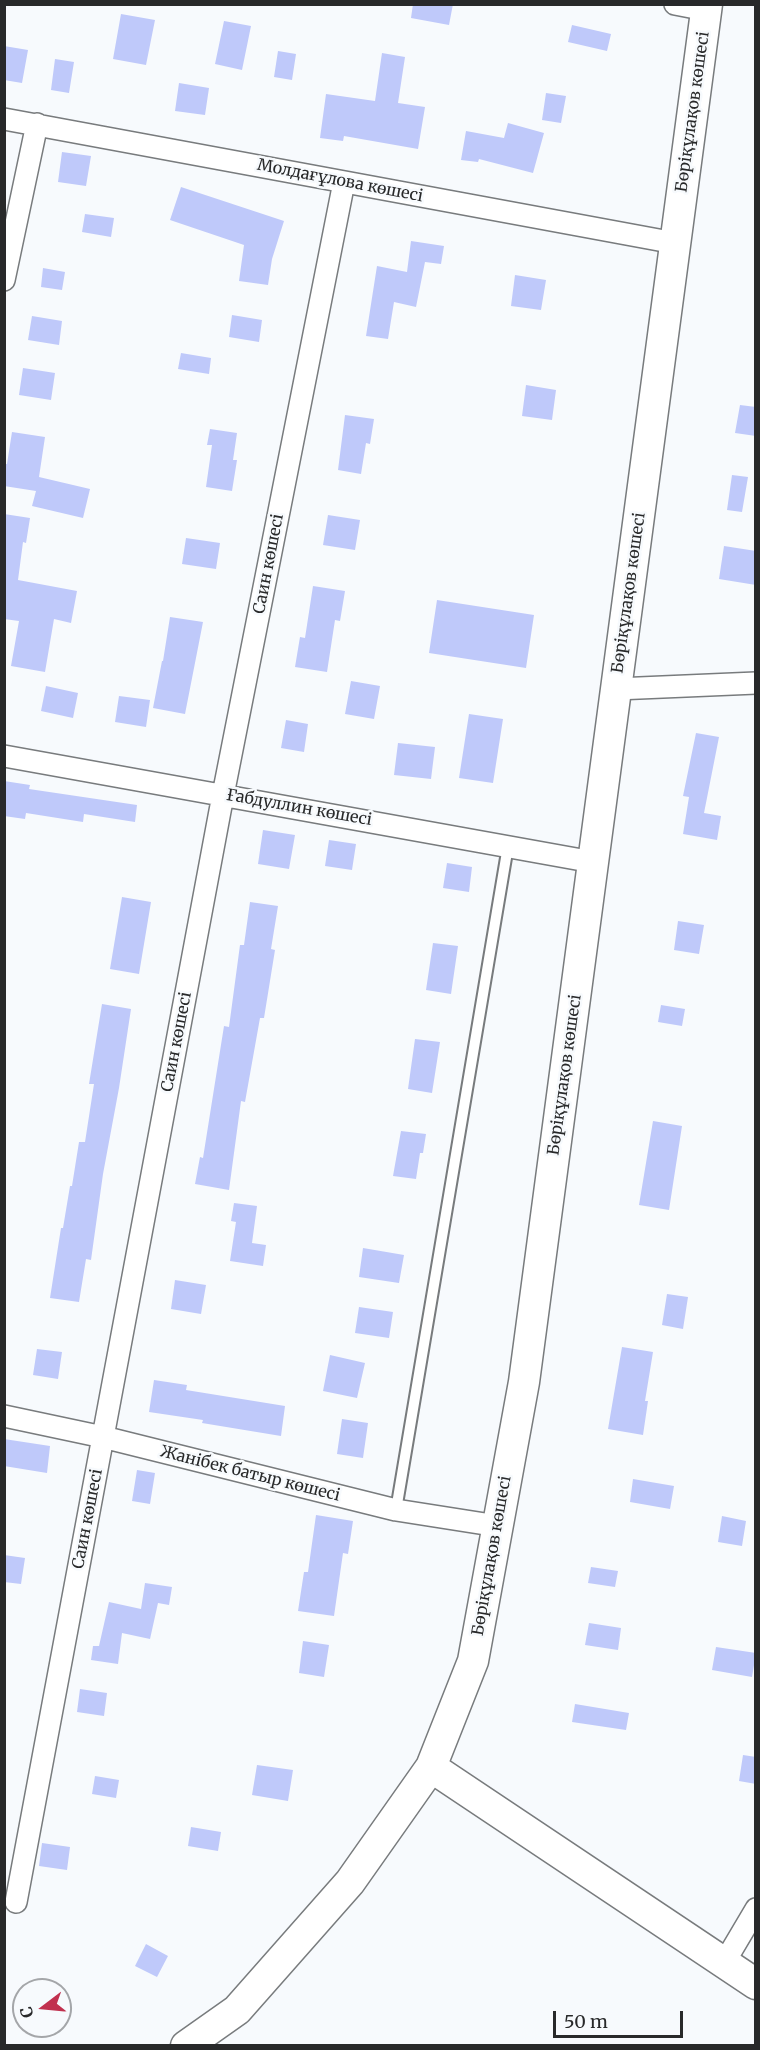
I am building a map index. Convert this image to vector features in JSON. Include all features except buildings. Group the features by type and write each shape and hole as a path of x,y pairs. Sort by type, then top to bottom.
{"street":[{"path":"675,4 707,7"},
{"name":"Бөріқұлақов көшесі","path":"186,2046 237,2010 350,1882 431,1767 473,1661 524,1382 707,7"},
{"name":"Молдағұлова көшесі","path":"4,118 675,243"},
{"path":"4,280 37,124"},
{"name":"Саин көшесі","path":"16,1902 223,795 344,182"},
{"path":"616,689 756,682"},
{"name":"Ғабдуллин көшесі","path":"4,756 593,862"},
{"name":"Жанібек батыр көшесі","path":"4,1416 103,1437 396,1510 498,1526"},
{"path":"431,1767 756,1984"},
{"path":"724,1963 756,1910"}],"lane":[{"path":"396,1510 508,846"}]}
